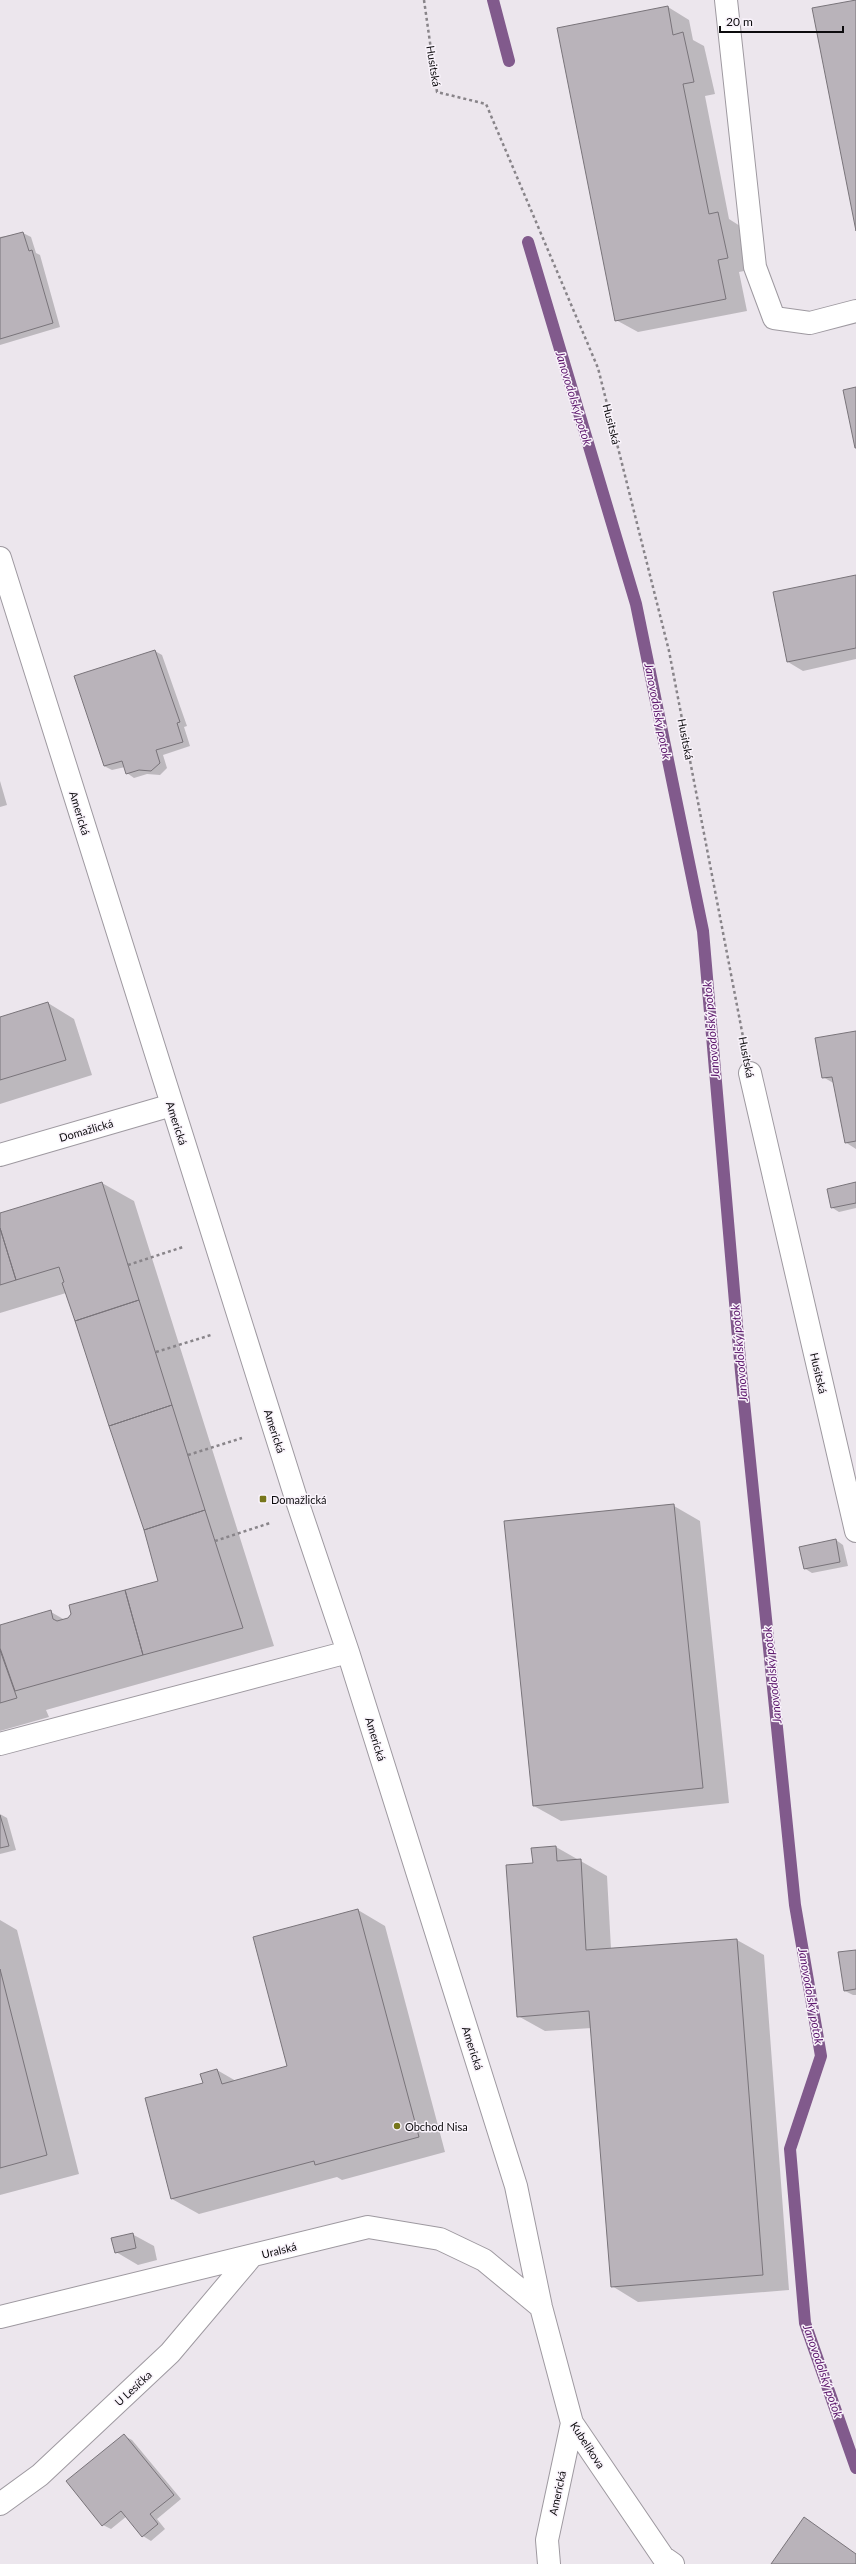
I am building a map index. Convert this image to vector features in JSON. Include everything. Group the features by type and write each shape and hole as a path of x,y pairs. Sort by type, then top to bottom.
{"street":[{"path":"726,0 755,267 774,318 810,323 856,311"},
{"name":"Americká","path":"0,558 172,1105 296,1495 348,1652 516,2186 541,2307"},
{"name":"Husitská","path":"750,1072 855,1519"},
{"name":"Domažlická","path":"0,1155 172,1105"},
{"path":"0,1744 348,1652"},
{"name":"Uralská","path":"0,2318 368,2227 433,2238 484,2260 541,2307"},
{"name":"U Lesíčka","path":"0,2504 40,2475 170,2353 251,2257"},
{"name":"Kubelíkova","path":"541,2307 572,2423 663,2557 673,2564"},
{"name":"Americká","path":"549,2564 547,2540 572,2423"}],"path":[{"name":"Husitská","path":"424,0 437,92 486,104 598,368 669,651 750,1072"},
{"path":"128,1265 186,1246"},
{"path":"156,1352 213,1334"},
{"path":"188,1455 245,1437"},
{"path":"215,1541 271,1523"}],"building":[{"path":"856,0 856,231 812,8"},
{"path":"668,6 673,35 683,32 694,82 683,84 709,214 718,212 728,258 718,260 726,299 615,321 557,28"},
{"path":"23,232 29,251 32,250 53,323 0,339 0,238"},
{"path":"856,387 856,448 855,448 843,390"},
{"path":"856,575 856,648 787,662 773,592"},
{"path":"155,650 180,722 177,723 183,742 156,750 160,763 151,771 139,770 126,774 122,761 104,766 74,676"},
{"path":"48,1002 66,1060 0,1080 0,1017"},
{"path":"856,1031 856,1141 845,1143 832,1077 822,1078 815,1038"},
{"path":"102,1182 139,1300 75,1321 62,1283 64,1282 59,1267 16,1280 0,1228 0,1213"},
{"path":"856,1182 856,1203 831,1208 827,1189"},
{"path":"0,1228 16,1280 0,1285"},
{"path":"139,1300 172,1405 109,1426 75,1321"},
{"path":"172,1405 205,1510 144,1530 109,1426"},
{"path":"674,1504 703,1788 533,1806 504,1521"},
{"path":"205,1510 243,1628 143,1655 125,1590 158,1581 144,1530"},
{"path":"836,1539 840,1562 804,1569 799,1547"},
{"path":"125,1590 143,1655 15,1691 0,1648 0,1625 51,1610 53,1619 57,1621 68,1618 71,1614 69,1605"},
{"path":"0,1650 17,1698 0,1703"},
{"path":"0,1815 9,1846 0,1848"},
{"path":"556,1846 557,1861 581,1859 586,1950 737,1939 763,2275 611,2287 589,2011 517,2017 506,1865 533,1863 531,1848"},
{"path":"358,1909 419,2137 315,2165 314,2161 171,2199 145,2098 203,2083 200,2074 217,2069 222,2084 287,2066 253,1937"},
{"path":"856,1950 856,1989 844,1991 838,1952"},
{"path":"0,1969 47,2155 0,2168"},
{"path":"133,2233 136,2248 115,2253 111,2238"},
{"path":"124,2434 174,2495 150,2514 158,2524 142,2537 121,2511 102,2526 66,2481"},
{"path":"804,2517 856,2554 856,2564 771,2564"}],"waterway":[{"name":"Janovodolský potok","path":"493,0 509,61"},
{"name":"Janovodolský potok","path":"528,242 636,604 703,931 741,1372 795,1905 821,2056 790,2149 805,2323 856,2468"}],"place":[{"name":"Domažlická","path":"263,1499"},
{"name":"Obchod Nisa","path":"397,2126"}]}
